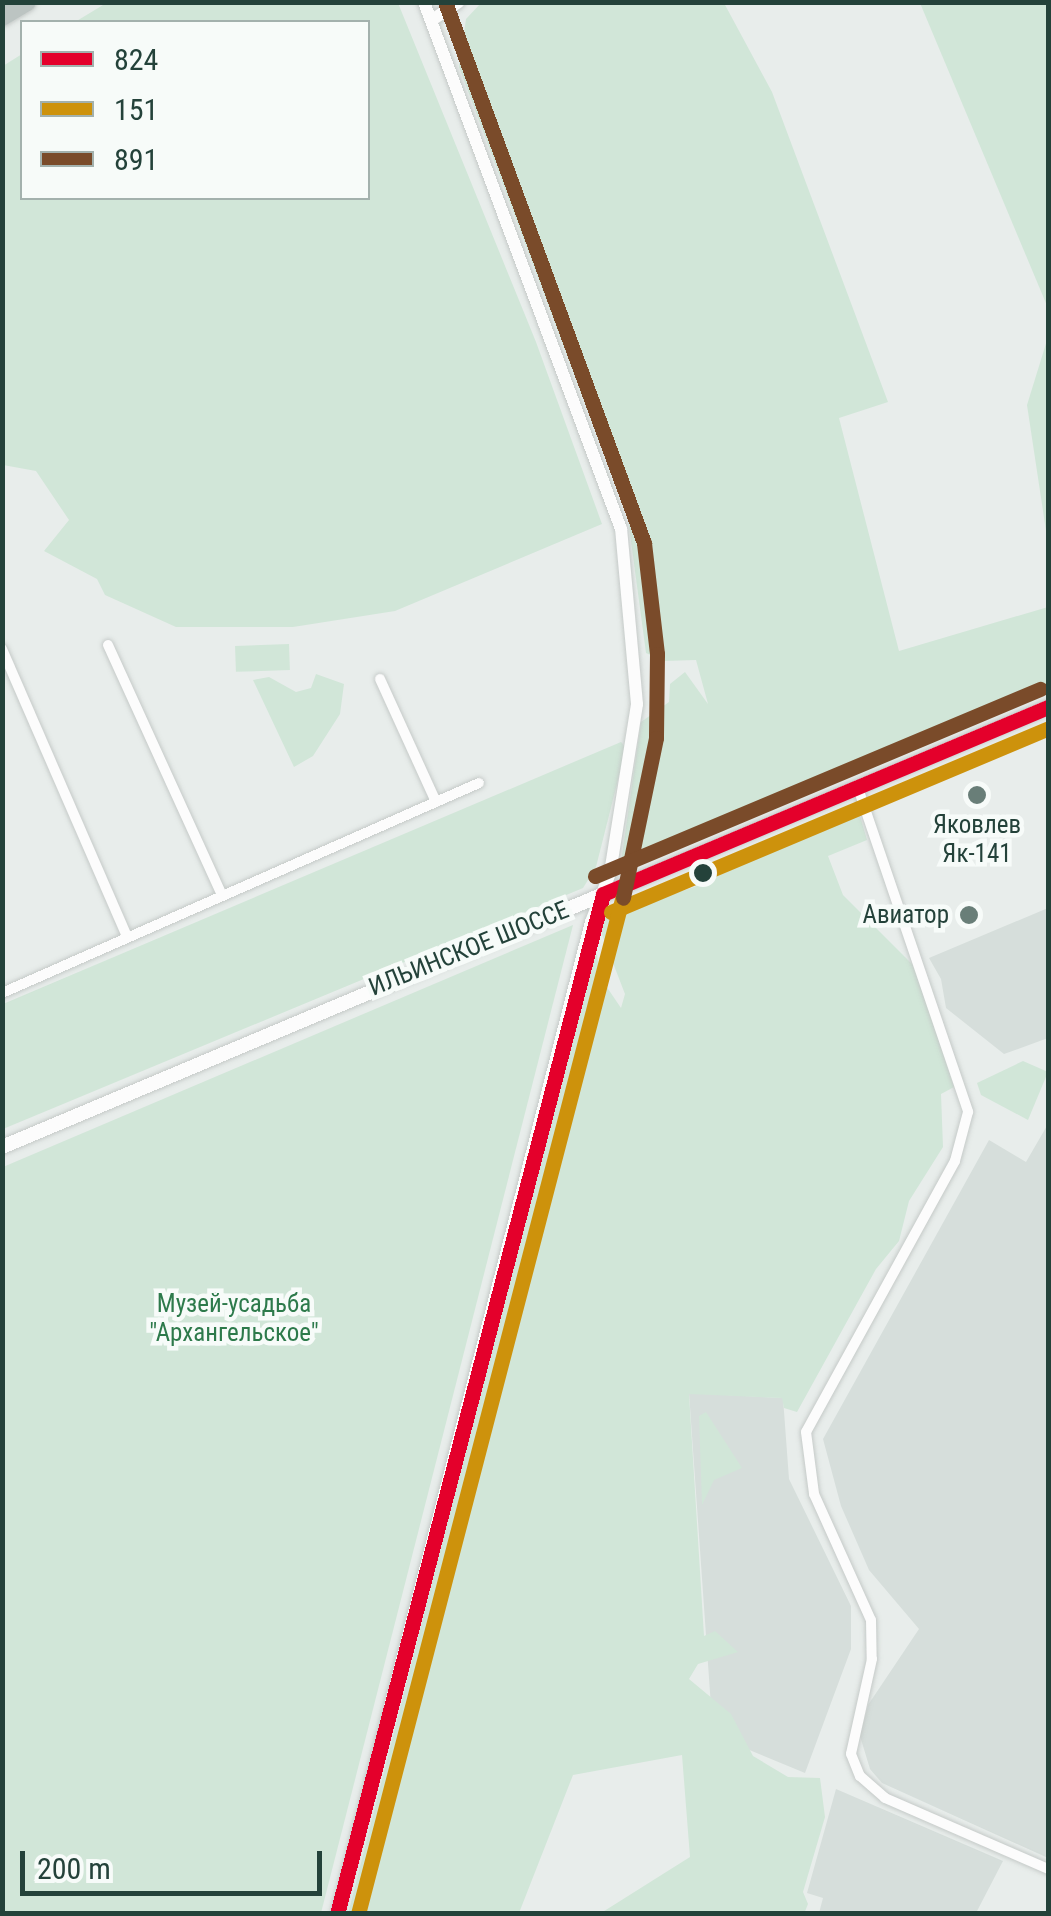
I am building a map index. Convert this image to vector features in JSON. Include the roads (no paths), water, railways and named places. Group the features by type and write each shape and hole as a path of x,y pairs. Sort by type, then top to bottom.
{"highway":[{"path":"2,17 27,2"}],"main road":[{"name":"ИЛЬИНСКОЕ ШОССЕ","path":"2,1147 1048,707"}],"street":[{"path":"338,1914 603,894 636,736 637,656 625,548 424,2"},
{"path":"432,20 459,2"},
{"path":"108,645 222,895"},
{"path":"2,649 128,936"},
{"path":"380,678 436,802"},
{"path":"2,978 5,992 479,783"},
{"path":"858,788 968,1112 960,1149 806,1432 808,1476 871,1620 872,1659 851,1754 860,1776 885,1798 1048,1869"}],"place":[{"name":"Яковлев Як-141","path":"977,795"},
{"name":"Авиатор","path":"969,915"}],"park label":[{"name":"Музей-усадьба \"Архангельское\"","path":"234,1320"}]}
